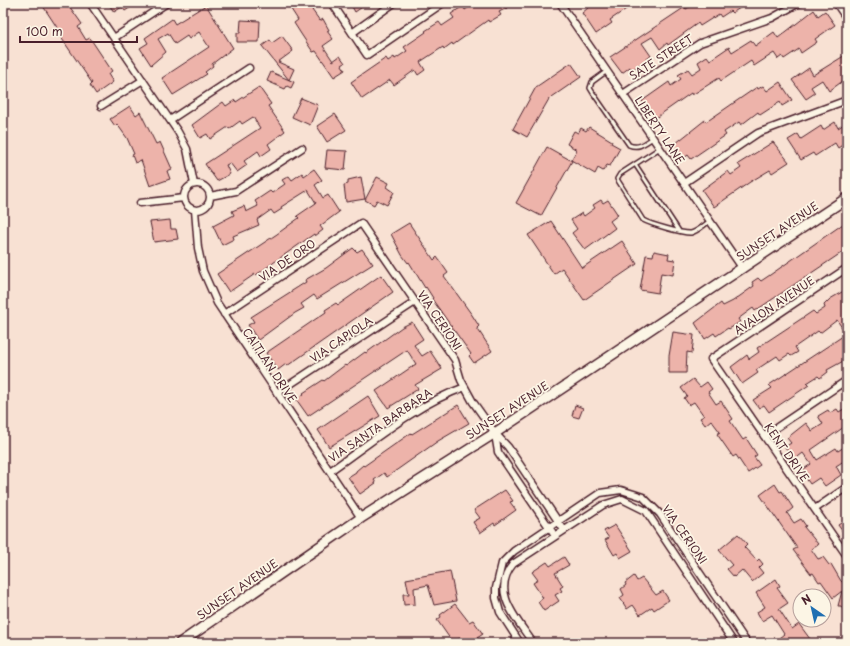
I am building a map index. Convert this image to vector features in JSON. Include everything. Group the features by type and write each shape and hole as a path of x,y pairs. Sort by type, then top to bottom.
{"main road":[{"name":"SUNSET AVENUE","path":"180,643 361,518 494,433 743,269 847,198"}],"street":[{"path":"90,3 170,120 187,148 194,184"},
{"path":"114,38 167,3"},
{"path":"332,3 367,54 443,3"},
{"path":"352,33 394,3"},
{"name":"SATE STREET","path":"623,94 700,43 772,18 799,3"},
{"path":"836,3 847,19"},
{"name":"LIBERTY LANE","path":"563,4 607,71 743,269"},
{"path":"170,120 249,68"},
{"path":"102,106 143,80"},
{"path":"684,183 758,133 847,100"},
{"path":"210,196 236,191 302,148"},
{"path":"194,184 200,184 206,187 210,196 206,206 195,210 188,206 184,198 188,188 194,184"},
{"path":"140,203 184,198"},
{"name":"CAITLAN DRIVE","path":"195,210 198,248 203,272 217,303 361,518"},
{"name":"VIA DE ORO","path":"224,314 361,223"},
{"name":"VIA CERIONI","path":"361,223 455,360 465,387 494,433 508,447 564,530"},
{"name":"AVALON AVENUE","path":"711,359 847,268"},
{"name":"VIA CAPIOLA","path":"277,394 415,302"},
{"name":"KENT DRIVE","path":"711,359 847,556"},
{"path":"764,436 847,380"},
{"name":"VIA SANTA BARBARA","path":"330,471 425,405 465,387"},
{"name":"VIA CERIONI","path":"494,433 498,452 555,536"},
{"path":"815,509 847,487"},
{"name":"VIA CERIONI","path":"520,643 500,612 496,598 498,576 502,563 514,551 549,526 600,493 621,490 643,497 660,514 747,643"},
{"name":"VIA CERIONI","path":"533,643 506,600 504,587 506,573 513,564 564,530 613,500 622,498 646,511 734,643"}],"lane":[{"path":"607,71 592,82 590,88 593,93 629,145 635,148 653,138"},
{"path":"660,148 620,174 617,179 643,220 649,224 692,233 710,221"},
{"path":"635,164 679,231"}],"building":[{"path":"41,3 67,3 82,24 78,27 86,40 90,38 112,71 108,74 113,82 96,94 90,85 92,83 56,30 58,29"},
{"path":"108,3 137,3 125,11 122,7 114,12"},
{"path":"287,3 313,3 316,7 312,10 320,21 323,19 329,30 327,31 333,39 323,46 333,61 340,56 345,63 342,65 345,70 334,77 316,51 313,52 294,23 298,20"},
{"path":"350,3 368,3 355,12"},
{"path":"475,3 504,3 507,8 499,12 501,15 489,22 488,20 453,45 452,43 444,49 443,47 420,62 425,70 418,75 415,70 394,85 390,80 362,99 351,82 386,58 388,61 394,57 395,59 407,51 404,47 426,32 425,31 439,22 442,26 454,18 451,14 463,6 465,10"},
{"path":"594,3 635,3 610,20 612,23 596,34 582,13"},
{"path":"696,3 748,3 732,13 730,11 721,17 719,14 700,26 698,23 668,45 667,43 660,49 652,37 642,43 651,56 632,70 630,67 622,73 610,57 685,7 686,9"},
{"path":"206,5 233,48 212,64 213,66 205,72 207,74 173,95 162,78 209,47 199,32 189,39 187,36 175,44 168,33 158,39 166,52 151,65 140,48 148,43 145,38 172,19 175,24"},
{"path":"814,10 818,16 825,11 835,25 815,39 817,42 801,53 799,49 784,59 782,56 778,59 774,53 754,66 751,61 721,81 719,78 692,95 691,93 654,119 642,101 669,82 671,86 681,79 678,75 688,69 692,74 701,68 698,62 707,56 710,60 729,47 732,52 751,40 755,46 774,32 778,38"},
{"path":"241,20 260,21 259,42 237,42 237,33 240,33"},
{"path":"282,36 293,51 278,62 294,69 289,80 262,46 270,40 272,43"},
{"path":"847,54 847,78 829,91 822,80 811,87 815,93 806,99 792,80 809,68 813,75"},
{"path":"571,63 581,77 549,99 527,137 513,129 536,87"},
{"path":"271,72 294,82 291,88 287,86 285,89 267,81"},
{"path":"780,82 792,100 782,106 780,102 760,115 758,112 741,125 739,122 724,132 726,135 691,159 688,155 680,161 671,147 705,120 706,122 757,87 758,89 763,86 767,91"},
{"path":"259,87 271,104 268,106 285,131 268,144 271,149 261,156 258,151 244,161 247,165 237,172 230,163 226,165 230,174 217,181 205,164 260,128 253,117 242,124 240,121 229,129 228,127 210,139 207,134 200,138 192,125 223,102 226,106 235,100 236,102"},
{"path":"301,98 318,105 310,125 292,117"},
{"path":"130,106 136,115 140,112 156,144 160,142 172,169 167,171 170,179 150,186 141,160 135,163 132,155 134,154 127,138 117,124 115,126 110,119"},
{"path":"335,114 346,130 327,142 317,126"},
{"path":"835,122 838,128 847,122 847,142 838,148 835,143 815,156 813,153 801,160 788,140 798,134 801,139 821,126 823,130"},
{"path":"589,127 612,141 611,143 620,148 610,166 607,165 603,171 598,168 595,174 571,160 577,150 567,144 574,131 578,133 581,128 586,131"},
{"path":"773,142 789,162 772,173 770,170 750,182 714,207 702,190 728,171 731,175 741,168 738,164"},
{"path":"547,147 572,161 541,216 516,203"},
{"path":"327,150 347,151 345,170 325,168"},
{"path":"314,169 322,180 315,185 323,198 328,195 339,212 320,226 323,230 315,236 314,234 229,292 217,274 277,234 299,218 297,216 316,203 308,190 281,207 282,209 274,214 271,210 257,220 259,225 233,236 234,239 222,245 213,226 234,215 232,211 244,206 246,212 258,206 255,201 270,191 272,193 285,184 282,180 289,176 292,180 302,173 304,176"},
{"path":"361,177 365,199 346,202 344,185 348,184 348,180"},
{"path":"377,177 389,183 387,187 394,192 387,205 377,200 374,205 365,200"},
{"path":"601,200 603,203 608,200 618,215 610,221 615,228 585,250 572,233 577,229 571,220 582,213 584,216 595,208 593,205"},
{"path":"170,220 171,229 176,229 178,239 154,242 150,222"},
{"path":"551,221 582,268 622,241 637,264 584,300 562,268 554,274 528,235"},
{"path":"409,223 434,260 437,257 448,273 444,276 472,315 479,326 477,328 492,351 474,363 469,356 471,354 432,299 433,298 409,262 408,263 402,255 391,234"},
{"path":"843,224 847,224 847,249 755,311 753,308 738,319 740,322 729,329 728,328 716,336 714,333 705,339 695,323 721,303 723,306 733,301 754,286 752,282 758,278 761,281"},
{"path":"353,248 357,252 362,249 373,264 317,299 314,295 301,304 304,308 258,340 248,325 254,322 251,317 306,282 305,280 326,268"},
{"path":"654,251 669,254 668,259 675,260 673,275 661,273 658,293 640,290 646,255 653,256"},
{"path":"381,275 393,292 287,366 286,364 278,370 266,353 326,312 325,310 336,303 338,305"},
{"path":"847,289 847,359 827,370 828,372 820,378 818,376 807,383 809,385 769,412 764,405 759,408 753,400 772,388 769,385 846,334 837,320 820,333 818,331 795,347 798,352 791,356 789,354 780,360 777,356 756,370 758,373 742,384 731,367 747,355 749,359 759,352 757,348 813,311 816,314 825,308 824,305 830,299"},
{"path":"412,322 423,339 414,345 422,356 430,351 442,369 415,385 418,389 388,408 376,391 416,364 407,350 308,416 296,399 345,365 346,366 365,352 366,353 402,327"},
{"path":"673,332 694,335 692,353 687,352 686,373 669,373 669,356"},
{"path":"693,379 700,387 707,382 712,389 708,392 716,404 721,401 733,419 730,421 743,440 746,438 757,455 754,457 760,465 748,473 736,455 733,457 717,434 720,432 711,420 705,425 700,418 704,416 694,402 689,405 684,398 687,396 681,388"},
{"path":"368,396 380,416 329,447 318,430"},
{"path":"458,405 469,423 438,441 387,477 384,473 374,480 376,483 360,494 348,477 363,465 364,466 411,433 412,434"},
{"path":"575,405 583,408 579,418 572,416"},
{"path":"847,407 847,425 811,450 817,460 836,448 838,451 847,445 847,459 836,466 841,475 825,486 819,478 810,484 801,471 811,464 803,453 794,460 785,447 791,443 787,438 806,423 812,431 823,424 818,416 828,410 830,413 837,409 839,412"},
{"path":"775,484 780,492 782,491 793,508 787,513 794,523 801,519 806,526 804,527 818,544 811,549 818,559 823,557 829,565 831,564 844,584 845,581 847,581 847,616 841,606 838,606 842,591 833,598 832,588 826,588 821,581 819,582 813,573 811,574 793,550 797,548 760,495"},
{"path":"505,490 513,501 510,502 516,510 495,525 494,523 480,533 473,522 480,518 474,510"},
{"path":"847,519 847,538 838,525"},
{"path":"615,525 632,551 620,558 617,553 614,555 605,540 609,538 604,531"},
{"path":"738,534 747,544 744,547 757,561 759,559 763,564 759,568 763,573 752,582 742,570 734,577 727,569 732,565 719,550"},
{"path":"564,557 569,565 555,573 563,586 560,588 562,591 555,595 559,601 544,611 538,602 543,598 533,583 538,580 532,572 547,562 550,566"},
{"path":"450,571 456,601 434,605 428,585 414,588 415,604 404,605 403,594 409,594 406,579"},
{"path":"634,576 637,581 642,578 656,595 663,591 669,600 654,610 652,607 640,615 633,605 627,609 620,598 624,595 621,589 626,585 625,583"},
{"path":"776,579 780,586 777,588 788,603 779,609 792,629 802,628 813,643 782,643 779,638 784,634 772,615 762,621 757,612 765,607 756,593"},
{"path":"455,604 469,622 473,620 483,634 470,643 469,640 463,643 460,638 453,643 437,620 441,617 440,615"}]}
